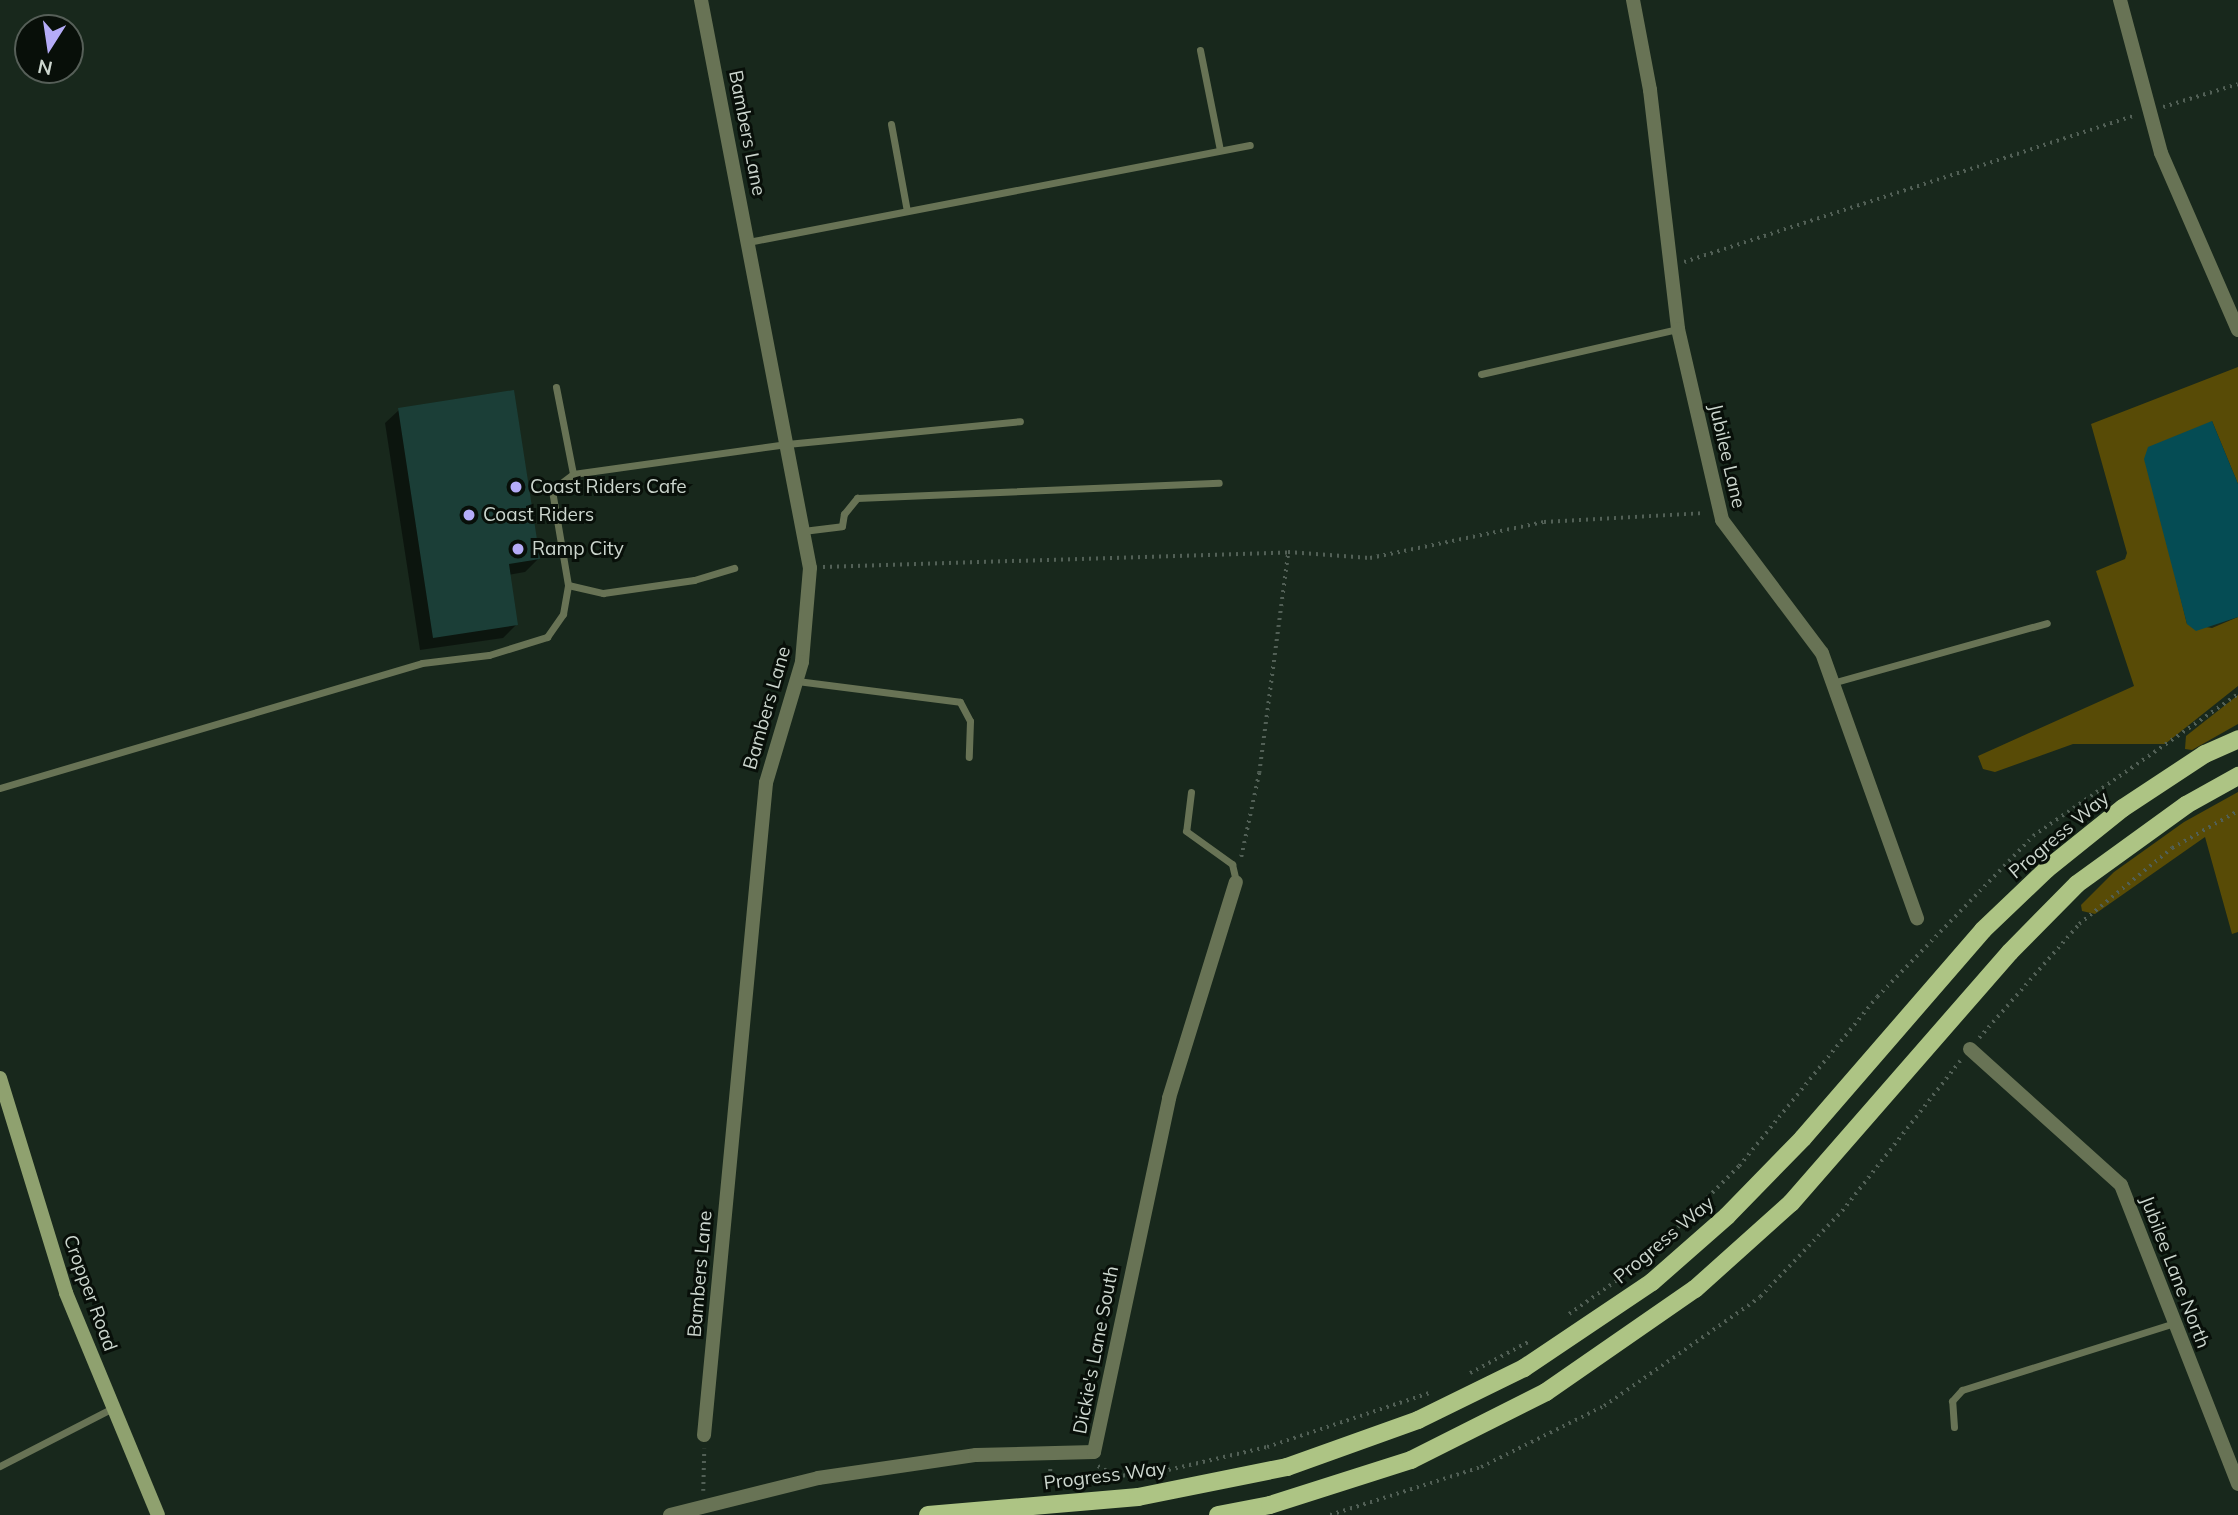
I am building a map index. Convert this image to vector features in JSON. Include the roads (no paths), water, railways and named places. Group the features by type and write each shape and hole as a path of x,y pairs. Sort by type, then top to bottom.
{"main road":[{"name":"Progress Way","path":"928,1515 1138,1497 1287,1467 1418,1420 1524,1368 1652,1282 1727,1216 1803,1138 1983,930 2047,869 2123,808 2205,754 2238,739"},
{"path":"1218,1515 1270,1505 1411,1460 1546,1392 1695,1289 1791,1203 2010,952 2077,884 2186,805 2238,776"}],"street":[{"name":"Bambers Lane","path":"701,0 810,568 808,629 796,681 765,783 704,1435"},
{"name":"Jubilee Lane","path":"1633,0 1650,90 1678,329 1720,512 1822,653 1917,918"},
{"path":"2120,0 2161,153 2238,330"},
{"name":"Dickie's Lane South","path":"670,1515 818,1478 976,1455 1094,1452 1101,1436 1169,1098 1236,882"},
{"name":"Jubilee Lane North","path":"1970,1049 2121,1185 2238,1484"},
{"name":"Cropper Road","path":"0,1078 65,1293 158,1515"}],"lane":[{"path":"1200,50 1220,150"},
{"path":"891,124 906,211"},
{"path":"748,242 1250,145"},
{"path":"1481,374 1678,329"},
{"path":"556,387 573,474"},
{"path":"0,788 422,663 489,655 547,637 563,614 568,585 552,490 573,474 787,444 1020,421"},
{"path":"803,531 842,526 844,514 857,498 1219,483"},
{"path":"568,585 603,593 694,580 734,568"},
{"path":"1832,683 2047,623"},
{"path":"796,681 960,702 970,721 969,757"},
{"path":"1191,792 1186,831 1233,864 1236,882"},
{"path":"1954,1427 1952,1401 1962,1390 2175,1323"},
{"path":"0,1466 113,1408"}],"water":[{"path":"2212,421 2238,484 2238,617 2196,631 2187,624 2144,459 2148,447"}],"place":[{"name":"Coast Riders Cafe","path":"516,487"},
{"name":"Coast Riders","path":"469,515"},
{"name":"Ramp City","path":"518,549"}]}
